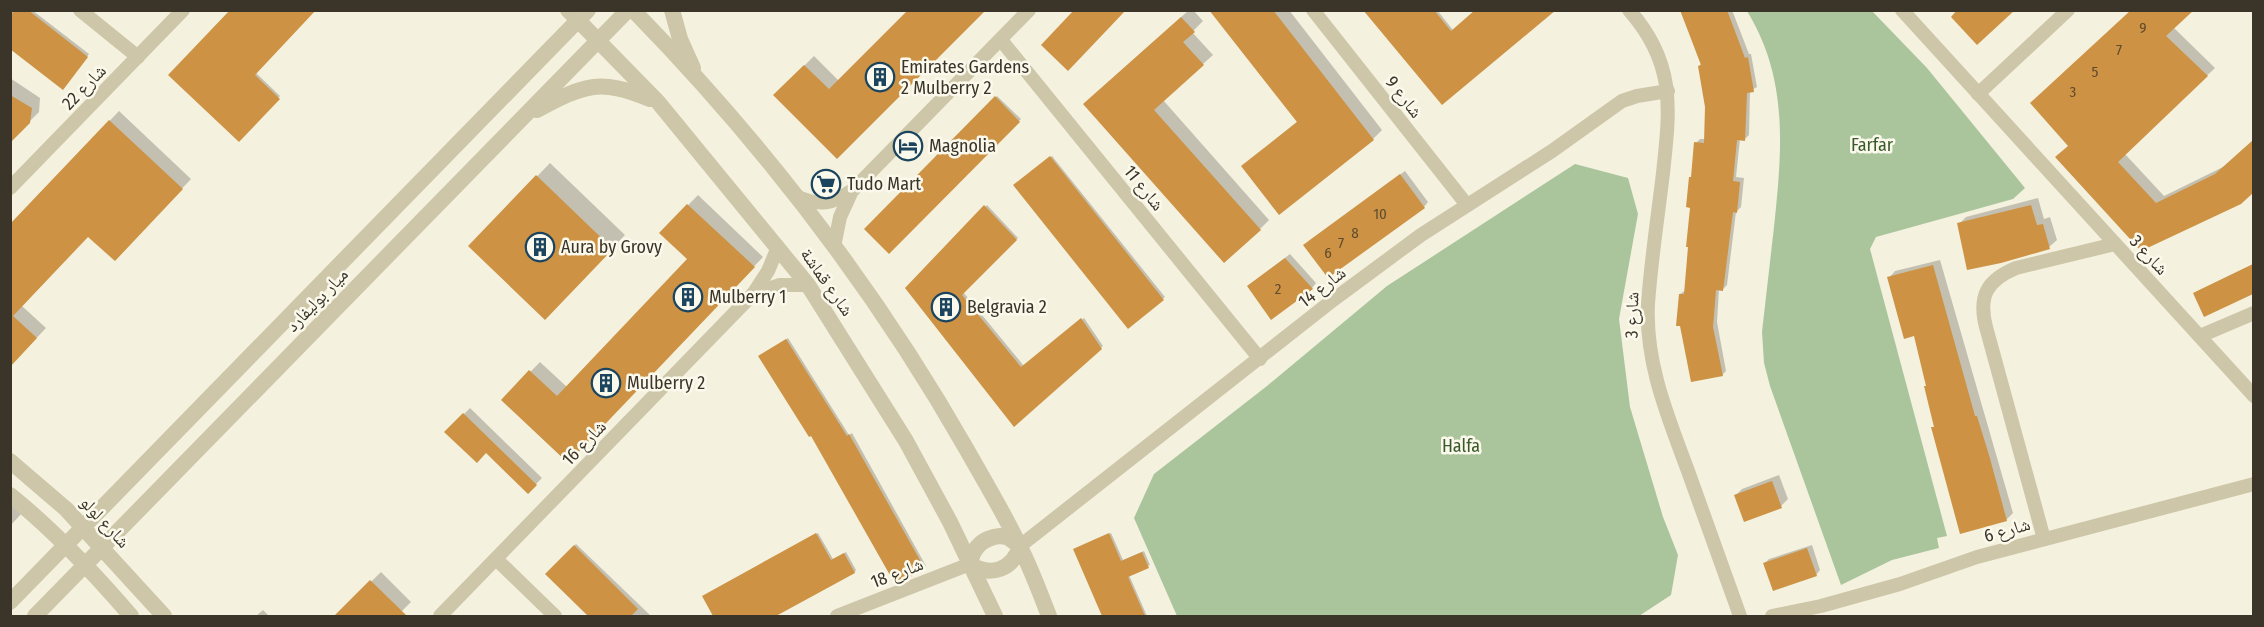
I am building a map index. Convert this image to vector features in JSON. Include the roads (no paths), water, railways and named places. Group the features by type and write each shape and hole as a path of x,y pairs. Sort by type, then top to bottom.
{"street":[{"path":"80,10 138,57"},
{"name":"شارع 22","path":"10,188 183,10"},
{"name":"ميار بوليفارد","path":"35,616 628,10"},
{"name":"شارع قماشة","path":"633,10 754,142 834,247 910,355 944,409 1020,546 1049,616"},
{"path":"672,10 680,39 701,85"},
{"path":"794,195 809,202 825,203 841,199 854,189 1029,10"},
{"name":"شارع 9","path":"1313,10 1467,205"},
{"name":"شارع 3","path":"1629,10 1654,45 1663,68 1668,91 1667,131 1648,305 1650,346 1658,387 1740,616"},
{"name":"شارع 3","path":"1902,10 2253,396"},
{"path":"1978,94 2068,10"},
{"name":"ميار بوليفارد","path":"10,602 578,14"},
{"name":"شارع قماشة","path":"578,14 598,41 658,102 808,285 906,441 951,522 995,616"},
{"name":"شارع 11","path":"1001,40 1260,359"},
{"path":"523,117 565,95 596,86 627,89 658,102"},
{"name":"شارع 14","path":"1020,546 1377,267 1622,101 1668,91"},
{"path":"834,247 840,217 854,189"},
{"path":"2044,538 1982,312 1984,297 1991,284 2002,274 2016,268 2115,244"},
{"name":"شارع 16","path":"440,616 753,294 768,271 778,246"},
{"name":"شارع 16","path":"753,294 780,285 808,285"},
{"path":"2200,336 2253,313"},
{"name":"شارع لولو","path":"10,461 66,508 164,616"},
{"name":"شارع 6","path":"1772,616 1821,606 1900,584 1977,557 2044,538 2253,484"},
{"path":"10,495 66,546 131,616"},
{"path":"1007,537 1020,546 1014,560 1001,570 985,571 970,564 974,550 985,539 1007,537"},
{"path":"496,559 555,616"},
{"name":"شارع 18","path":"837,616 970,564"}],"place":[{"name":"Emirates Gardens 2 Mulberry 2","path":"880,77"},
{"name":"Magnolia","path":"908,146"},
{"name":"Tudo Mart","path":"826,184"},
{"name":"Aura by Grovy","path":"540,247"},
{"name":"Mulberry 1","path":"688,297"},
{"name":"Belgravia 2","path":"946,307"},
{"name":"Mulberry 2","path":"606,383"}],"park label":[{"name":"Farfar","path":"1872,145"},
{"name":"Halfa","path":"1461,446"}]}
